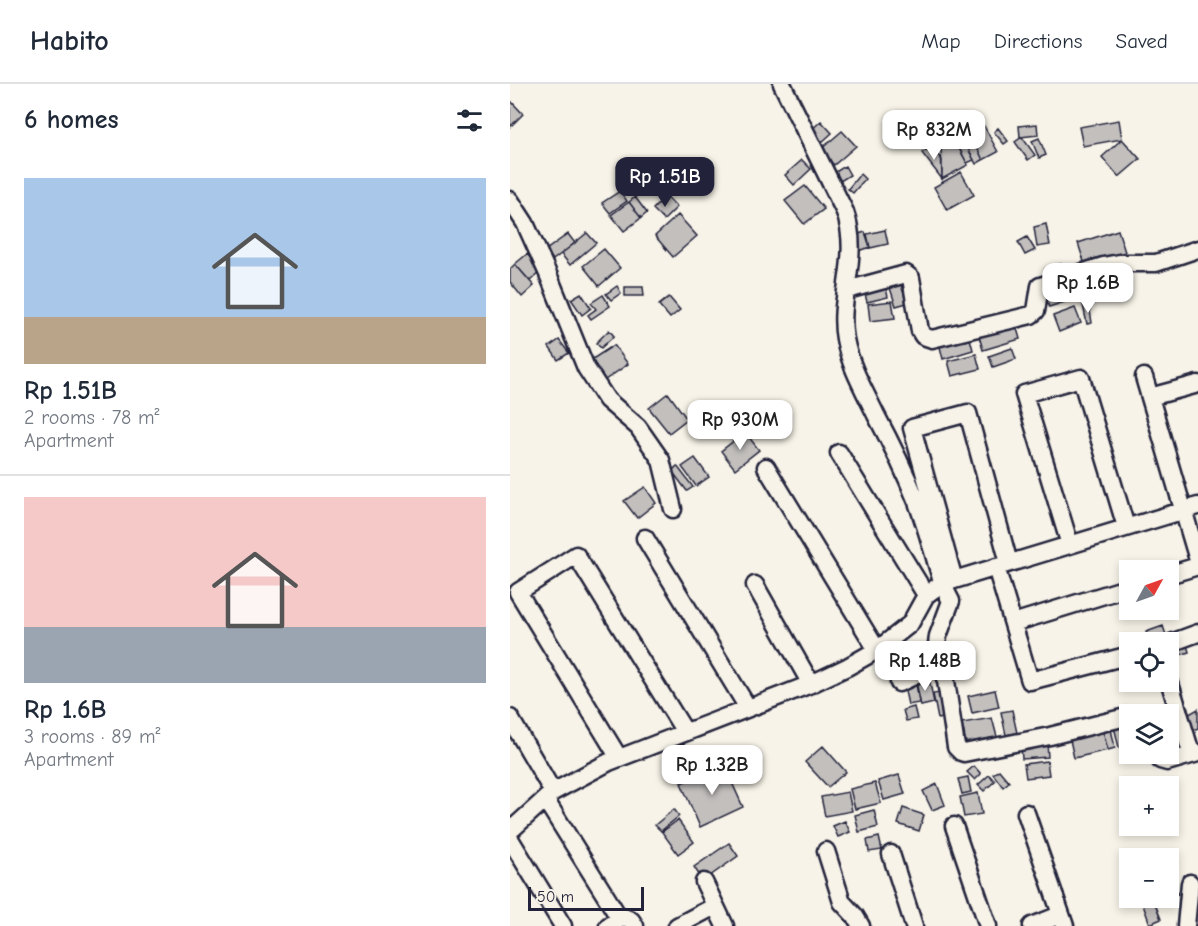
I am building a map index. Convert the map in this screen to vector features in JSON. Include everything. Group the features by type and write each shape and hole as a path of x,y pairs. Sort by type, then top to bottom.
{"street":[{"path":"782,84 845,212 850,227 852,242 844,337 849,354 855,372 916,501 947,582"},
{"path":"510,200 525,223 544,264 586,368 607,400 638,427 661,460 673,509"},
{"path":"847,290 908,275 911,278 920,331 923,336 932,339 1031,315 1036,311 1040,286 1103,266 1119,263 1156,263 1198,249"},
{"path":"1144,377 1191,508 1198,560"},
{"path":"1070,544 1024,394 1081,378 1126,527"},
{"path":"1150,397 1198,384"},
{"path":"1119,658 1030,681 1013,623 1003,565 968,413 912,428 951,601 937,645 948,692 956,747 961,752 970,753 1119,719"},
{"path":"838,453 926,595"},
{"path":"766,467 877,650"},
{"path":"510,831 549,796 619,758 811,684 877,650 910,624 926,595 947,582 1191,508"},
{"path":"645,538 748,708"},
{"path":"619,758 518,592 576,555 685,732"},
{"path":"1179,572 1198,566"},
{"path":"755,585 811,684"},
{"path":"1013,623 1119,590"},
{"path":"1179,640 1198,633"},
{"path":"899,683 940,664"},
{"path":"1173,692 1193,749 1179,756"},
{"path":"510,718 549,796 621,924"},
{"path":"1026,813 1062,920 1032,926"},
{"path":"954,826 988,926"},
{"path":"510,839 563,926"},
{"path":"826,851 842,902 861,926"},
{"path":"891,854 914,926"},
{"path":"704,882 725,926"},
{"path":"1186,926 1190,883"},
{"path":"677,926 715,906"}],"building":[{"path":"510,100 523,114 510,127"},
{"path":"1119,120 1122,139 1083,146 1079,127"},
{"path":"821,121 832,133 820,144 809,132"},
{"path":"1037,124 1038,135 1020,137 1019,126"},
{"path":"984,126 998,152 983,160 970,133"},
{"path":"998,128 1008,141 1004,144 994,132"},
{"path":"842,131 856,146 834,165 820,150"},
{"path":"970,133 983,160 976,164 962,137"},
{"path":"1022,137 1035,155 1028,160 1015,142"},
{"path":"1039,138 1046,155 1039,158 1032,141"},
{"path":"963,139 974,160 967,163 956,143"},
{"path":"1122,139 1140,159 1119,177 1102,157"},
{"path":"955,140 968,165 942,179 941,146"},
{"path":"931,147 942,160 942,179 922,153"},
{"path":"802,160 811,169 794,185 785,175"},
{"path":"845,166 850,175 837,183 831,175"},
{"path":"961,172 974,195 947,210 934,187"},
{"path":"860,174 865,179 853,193 848,189"},
{"path":"805,186 824,209 804,224 785,201"},
{"path":"620,191 627,201 610,213 602,203"},
{"path":"666,196 677,207 664,220 653,209"},
{"path":"635,197 647,213 641,218 629,202"},
{"path":"629,202 641,218 624,231 611,215"},
{"path":"678,215 697,236 673,257 655,236"},
{"path":"1046,224 1050,245 1037,247 1034,227"},
{"path":"885,230 888,244 870,248 867,234"},
{"path":"1118,230 1125,252 1085,265 1078,243"},
{"path":"865,232 870,247 858,251 853,236"},
{"path":"587,233 596,243 570,265 561,254"},
{"path":"568,234 575,243 553,260 546,250"},
{"path":"1027,237 1035,250 1025,255 1018,242"},
{"path":"604,249 620,268 599,286 583,266"},
{"path":"527,254 541,271 530,281 515,264"},
{"path":"515,264 534,286 522,297 510,282 510,269"},
{"path":"1061,264 1064,275 1048,279 1045,269"},
{"path":"1116,270 1121,290 1093,298 1087,277"},
{"path":"899,279 907,303 896,306 888,282"},
{"path":"1071,280 1077,298 1049,307 1043,289"},
{"path":"885,284 888,297 867,302 864,290"},
{"path":"617,286 621,293 611,300 606,294"},
{"path":"625,287 643,287 644,296 625,296"},
{"path":"581,293 591,308 582,315 571,299"},
{"path":"603,295 610,306 591,319 588,315 596,309 591,303"},
{"path":"669,297 680,310 670,318 659,305"},
{"path":"892,301 895,318 870,321 868,304"},
{"path":"1089,304 1092,323 1087,324 1083,305"},
{"path":"1075,308 1081,323 1059,332 1053,316"},
{"path":"1016,325 1020,339 983,350 979,336"},
{"path":"609,330 614,336 601,348 596,343"},
{"path":"969,335 973,350 943,359 939,343"},
{"path":"559,340 569,353 558,360 549,347"},
{"path":"614,345 628,364 605,380 591,360"},
{"path":"1012,348 1016,359 993,367 989,356"},
{"path":"976,354 980,369 952,376 948,361"},
{"path":"668,393 687,419 669,433 649,408"},
{"path":"745,432 759,450 735,469 721,451"},
{"path":"695,458 709,477 696,486 682,467"},
{"path":"677,466 693,487 687,491 672,471"},
{"path":"645,487 656,503 637,518 624,501"},
{"path":"1163,626 1165,632 1146,632"},
{"path":"1187,645 1189,652 1179,655 1179,647"},
{"path":"929,678 934,703 921,706 916,681"},
{"path":"916,683 919,703 908,705 904,686"},
{"path":"995,690 999,707 972,713 968,696"},
{"path":"946,692 951,716 938,719 933,694"},
{"path":"914,707 917,719 906,721 903,710"},
{"path":"1198,709 1198,728 1193,731 1184,717"},
{"path":"1012,710 1017,733 1006,735 1001,712"},
{"path":"992,718 997,737 966,743 962,723"},
{"path":"1119,721 1119,748 1113,722"},
{"path":"1111,729 1115,748 1108,750 1103,731"},
{"path":"1103,731 1108,750 1074,758 1070,740"},
{"path":"1047,743 1048,757 1022,759 1021,746"},
{"path":"823,746 846,772 828,787 805,762"},
{"path":"1047,761 1049,775 1026,778 1024,764"},
{"path":"724,765 743,807 700,827 681,783"},
{"path":"974,766 981,774 975,780 967,772"},
{"path":"999,770 1009,782 1003,787 993,774"},
{"path":"899,775 905,794 884,800 878,781"},
{"path":"989,775 995,781 984,791 978,785"},
{"path":"968,777 971,792 962,794 958,779"},
{"path":"875,783 881,803 855,809 850,789"},
{"path":"937,784 945,805 932,810 923,791"},
{"path":"848,792 852,811 825,816 821,797"},
{"path":"978,793 982,814 964,817 960,797"},
{"path":"903,808 924,815 919,831 898,824"},
{"path":"674,809 679,816 661,831 655,825"},
{"path":"874,810 878,827 859,832 855,815"},
{"path":"678,820 694,842 678,854 662,832"},
{"path":"845,821 850,832 838,837 833,826"},
{"path":"879,837 882,850 869,852 867,840"},
{"path":"729,843 738,856 703,881 694,867"},
{"path":"1144,908 1157,908 1161,919 1150,924"}]}
